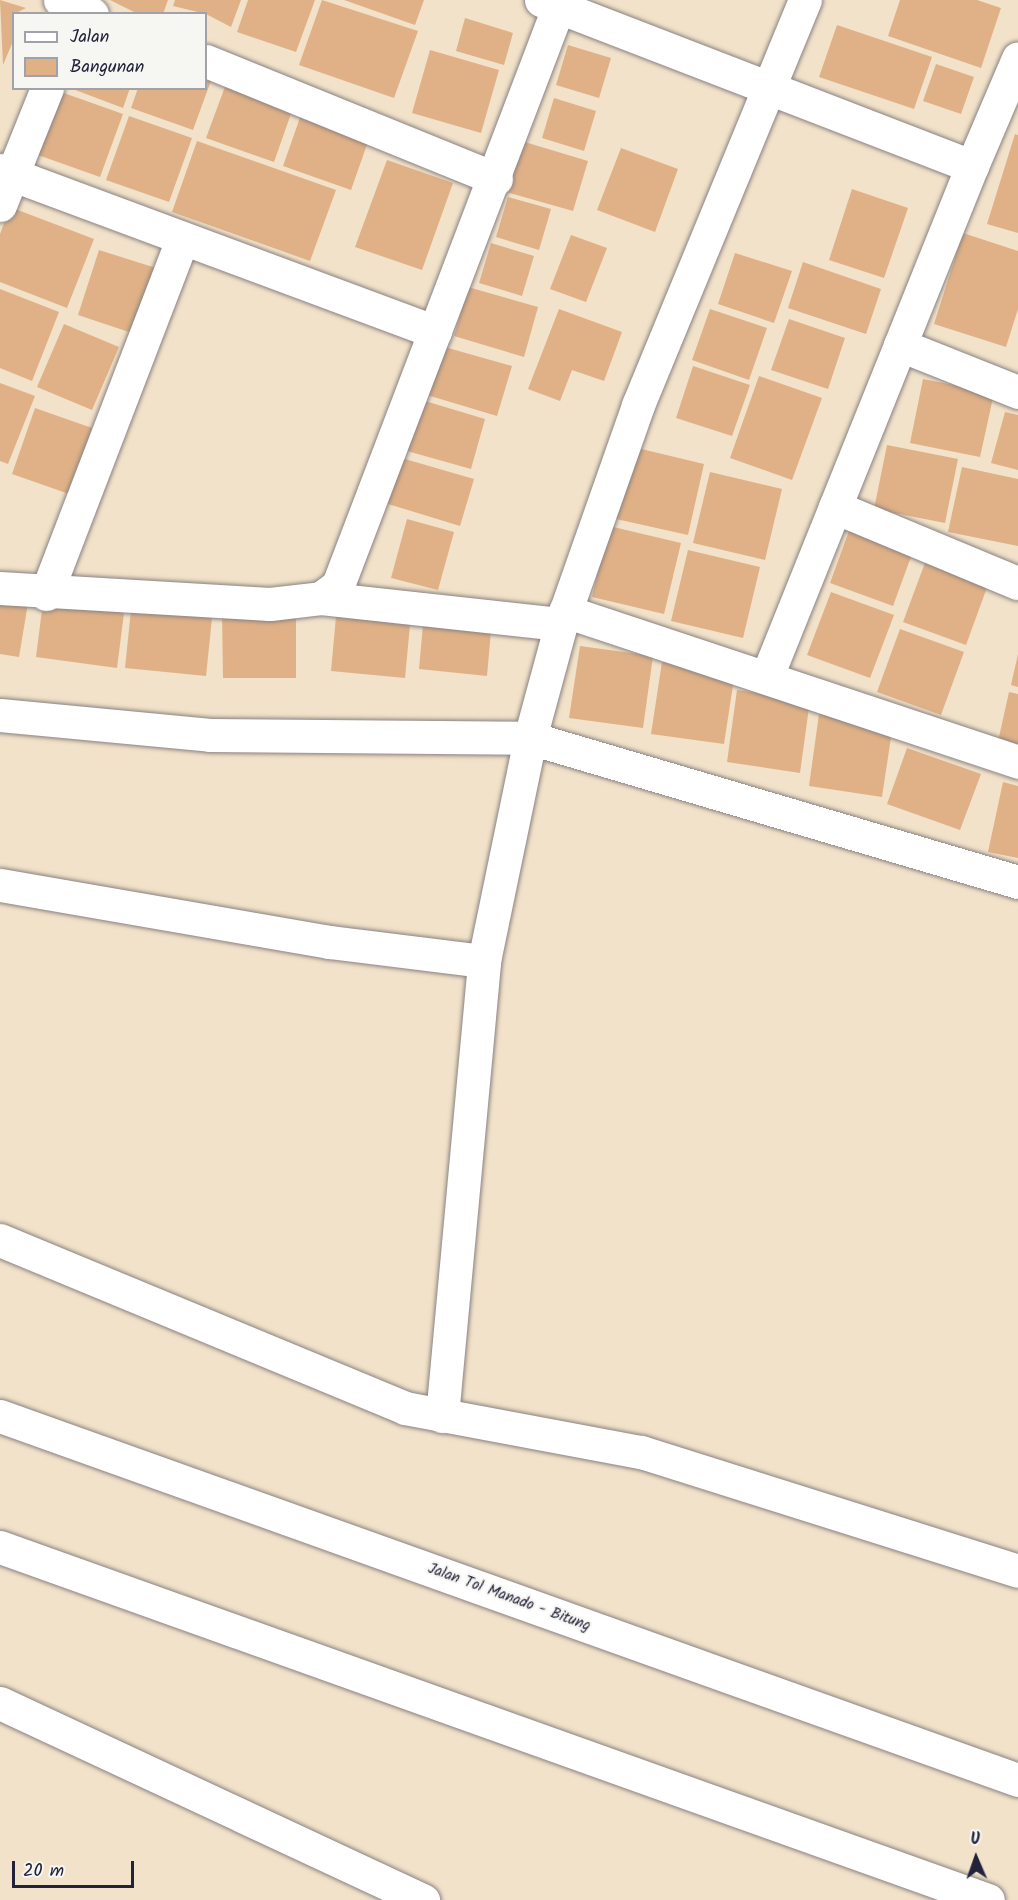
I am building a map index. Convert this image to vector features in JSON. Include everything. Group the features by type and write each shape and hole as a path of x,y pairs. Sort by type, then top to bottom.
{"main road":[{"path":"442,1416 484,961 530,738 563,618 668,326 770,88 805,0"},
{"path":"321,597 338,585 348,567 435,332 496,179 554,2 972,166"},
{"path":"767,676 972,166 1018,58"},
{"path":"207,61 496,179"},
{"path":"0,205 6,172 46,90"},
{"path":"6,172 182,240 435,332"},
{"path":"46,594 182,240"},
{"path":"900,345 1018,392"},
{"path":"835,507 1018,583"},
{"path":"0,588 46,594 270,604 321,597 563,618 767,676 883,721 1018,762"},
{"path":"0,715 210,735 530,738 1018,882"},
{"path":"0,885 363,947 484,961"},
{"path":"0,1240 405,1408 641,1452 1018,1571"},
{"name":"Jalan Tol Manado - Bitung","path":"0,1416 1018,1780"},
{"path":"0,1547 988,1900"},
{"path":"0,1703 423,1900"}],"building":[{"path":"0,0 26,8 12,12 12,44 3,65"},
{"path":"110,0 168,0 164,12 134,12"},
{"path":"175,0 241,0 231,27 207,15 207,12 173,6"},
{"path":"248,0 315,0 296,52 237,32"},
{"path":"322,0 418,31 394,98 299,65"},
{"path":"344,0 424,0 415,25"},
{"path":"900,0 977,0 1001,8 981,68 888,36"},
{"path":"465,18 513,33 504,65 456,51"},
{"path":"837,25 932,57 914,109 819,77"},
{"path":"568,45 611,58 599,98 556,85"},
{"path":"430,50 499,70 481,133 412,113"},
{"path":"207,64 216,67 193,130 131,108 137,90 207,90"},
{"path":"936,64 974,77 961,114 923,101"},
{"path":"226,84 293,108 274,162 206,138"},
{"path":"75,90 129,90 123,108"},
{"path":"61,92 123,114 100,177 38,155"},
{"path":"554,98 596,111 584,151 542,138"},
{"path":"302,112 370,136 351,190 283,166"},
{"path":"129,116 192,138 169,202 106,180"},
{"path":"1015,134 1018,135 1018,233 987,224"},
{"path":"518,140 588,161 573,211 503,191"},
{"path":"197,141 336,190 310,261 172,212"},
{"path":"621,148 678,169 655,232 597,210"},
{"path":"387,160 453,183 422,270 355,247"},
{"path":"852,189 908,208 884,278 829,260"},
{"path":"508,197 551,209 539,250 496,237"},
{"path":"10,207 94,239 67,308 0,282 0,234"},
{"path":"963,233 1018,251 1018,309 1006,347 934,324"},
{"path":"571,235 607,248 586,302 550,289"},
{"path":"491,243 534,256 522,296 479,283"},
{"path":"99,250 156,268 135,334 78,315"},
{"path":"735,253 792,271 774,323 718,304"},
{"path":"803,262 881,289 866,334 788,308"},
{"path":"468,287 538,307 524,357 454,336"},
{"path":"0,289 59,312 32,381 0,368"},
{"path":"559,309 622,332 604,381 572,370 560,401 528,389"},
{"path":"710,309 767,328 749,380 692,360"},
{"path":"789,319 845,338 828,389 771,370"},
{"path":"64,324 119,347 92,410 37,387"},
{"path":"441,346 512,366 497,416 427,395"},
{"path":"693,366 750,385 732,436 676,418"},
{"path":"759,376 822,398 792,480 730,458"},
{"path":"923,379 994,393 980,457 910,443"},
{"path":"0,383 35,396 8,464 0,461"},
{"path":"415,398 485,419 471,469 400,449"},
{"path":"35,408 92,428 69,494 12,474"},
{"path":"1005,412 1018,415 1018,470 991,463"},
{"path":"887,445 958,459 945,523 874,509"},
{"path":"633,447 704,464 688,535 616,519"},
{"path":"398,457 474,479 460,526 385,503"},
{"path":"962,467 1018,479 1018,546 948,532"},
{"path":"710,472 782,489 765,560 693,543"},
{"path":"407,519 454,532 438,590 391,578"},
{"path":"853,520 916,543 893,606 830,583"},
{"path":"609,526 681,543 664,614 592,597"},
{"path":"688,550 760,567 743,638 671,621"},
{"path":"926,560 989,582 966,645 903,622"},
{"path":"831,592 894,615 870,678 807,655"},
{"path":"0,598 28,603 19,657 0,654"},
{"path":"43,602 124,613 117,668 36,657"},
{"path":"337,606 411,614 405,678 331,671"},
{"path":"131,610 212,618 206,676 125,668"},
{"path":"424,613 492,620 487,676 419,669"},
{"path":"222,614 296,614 296,678 223,678"},
{"path":"900,629 964,652 941,715 877,692"},
{"path":"580,646 653,656 643,728 569,718"},
{"path":"1018,654 1018,687 1011,685"},
{"path":"662,662 735,672 724,744 651,734"},
{"path":"737,690 810,700 800,773 727,762"},
{"path":"1009,692 1018,694 1018,751 997,746"},
{"path":"819,714 893,724 882,797 809,786"},
{"path":"907,748 981,774 960,830 887,804"},
{"path":"1003,782 1018,786 1018,858 988,852"}]}
